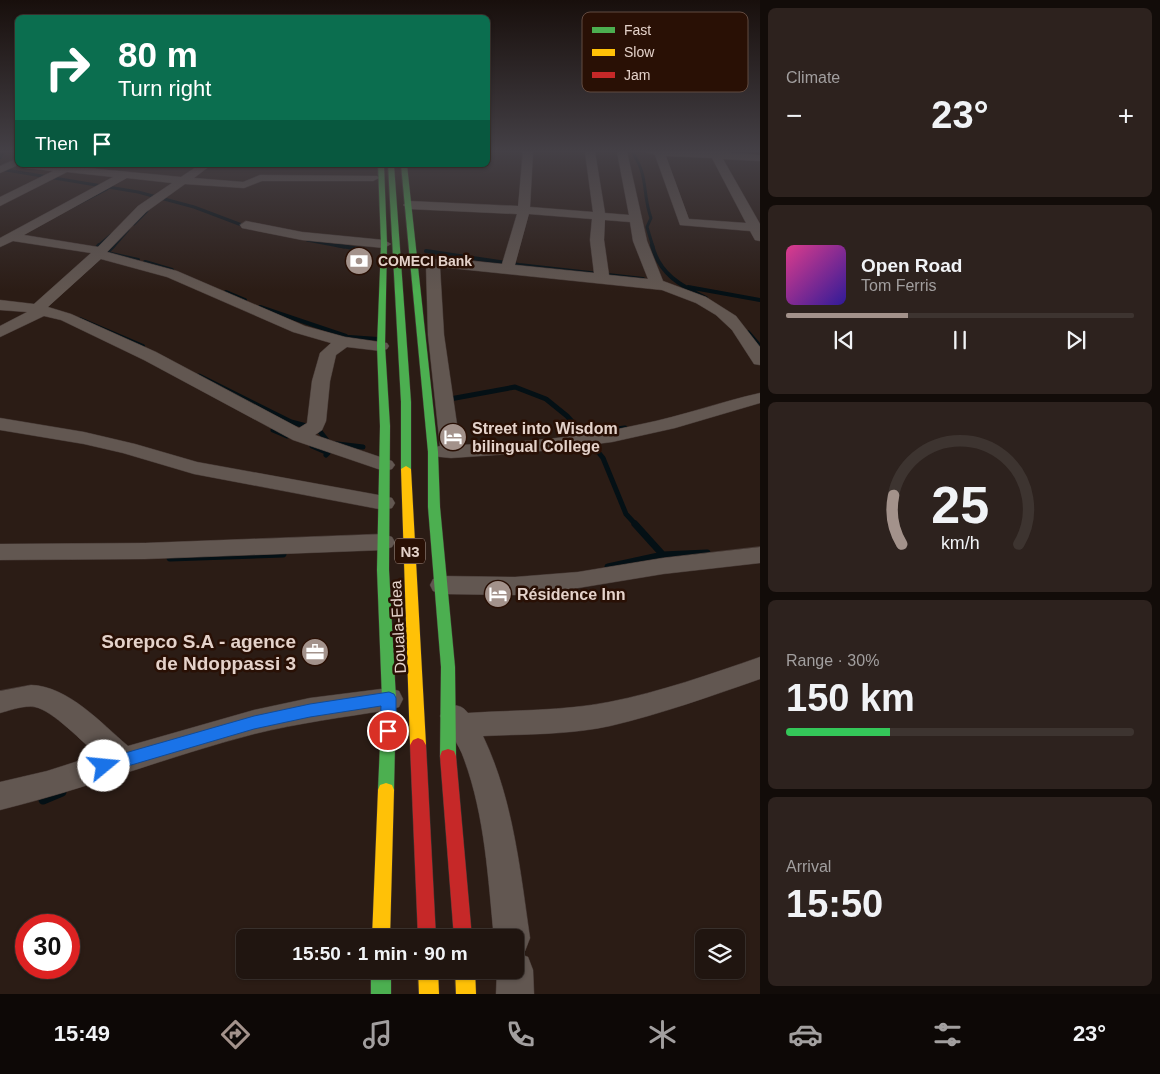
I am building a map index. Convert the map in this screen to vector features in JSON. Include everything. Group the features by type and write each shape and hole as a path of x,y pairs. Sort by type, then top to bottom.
{"main road":[{"path":"381,929 387,816 389,698 384,570 385,465 381,346 384,198"},
{"name":"Douala-Edea","path":"387,198 406,402 405,444 427,929"},
{"path":"408,198 416,302 442,452 434,507 448,667 456,717 448,752 462,929"},
{"path":"371,219 384,239"},
{"path":"381,979 381,994"},
{"path":"428,979 429,994"},
{"path":"465,979 466,994"}],"street":[{"path":"5,240 82,198"},
{"path":"0,332 40,310 142,209 158,198"},
{"path":"508,267 524,210 525,198"},
{"path":"597,198 599,216 597,240 602,277"},
{"path":"632,198 640,241 657,284"},
{"path":"676,198 684,222 758,231"},
{"path":"740,198 758,231"},
{"path":"409,206 524,210 637,219"},
{"path":"246,225 302,236 384,239"},
{"path":"5,240 99,253 172,274 280,321 344,342 381,346"},
{"path":"760,360 738,326 724,313 679,291 657,284 508,267 444,262 433,265 432,304 442,452 572,442 610,436 668,424 760,398"},
{"path":"0,305 40,310 66,317 120,341 300,436 385,465"},
{"path":"300,436 315,426 317,421 321,381 328,352 344,342"},
{"path":"0,424 84,438 128,448 194,468 384,503"},
{"path":"0,552 144,551 384,542"},
{"path":"442,585 515,586 760,555"},
{"path":"456,717 562,720 609,714 702,688 760,668"},
{"path":"0,702 16,697 36,696 58,705 123,760"},
{"path":"0,796 47,785 123,760 254,722 310,710 389,698"},
{"path":"456,717 478,754 495,816 511,929"},
{"path":"514,979 515,994"}],"waterway":[{"path":"60,213 89,198"},
{"path":"162,198 194,207 247,227"},
{"path":"647,198 651,218 647,227 653,247"},
{"path":"134,224 147,211"},
{"path":"113,247 128,230"},
{"path":"98,246 111,235"},
{"path":"307,240 344,247"},
{"path":"114,245 107,253 138,260"},
{"path":"337,245 364,250"},
{"path":"652,245 660,264 672,278 706,298"},
{"path":"94,251 98,246"},
{"path":"426,251 519,265 643,279"},
{"path":"145,262 172,270"},
{"path":"688,287 760,300"},
{"path":"226,292 245,300"},
{"path":"260,307 346,336"},
{"path":"80,319 143,346"},
{"path":"748,332 760,346"},
{"path":"349,337 378,339"},
{"path":"199,376 291,422 318,429 329,443 363,447"},
{"path":"450,399 515,387 546,399 567,416 586,437"},
{"path":"593,432 625,428"},
{"path":"273,430 287,436"},
{"path":"590,442 603,458 626,514 637,526"},
{"path":"312,446 328,453 326,455"},
{"path":"635,524 663,555"},
{"path":"663,555 707,553"},
{"path":"170,558 283,554"},
{"path":"608,567 663,555"},
{"path":"43,800 62,792"}],"traffic: fast":[{"path":"382,198 384,244 381,346 385,426 383,570 389,699 386,790"},
{"path":"393,198 406,402 406,469"},
{"path":"407,198 433,452 434,507 448,667 448,756"},
{"path":"381,979 381,994"}],"traffic: slow":[{"path":"406,469 418,745"},
{"path":"381,929 386,790"},
{"path":"428,979 429,994"},
{"path":"465,979 466,994"}],"traffic: jam":[{"path":"418,745 427,929"},
{"path":"448,756 462,929"}],"place":[{"name":"COMECI Bank","path":"359,261"},
{"name":"Street into Wisdom bilingual College","path":"453,437"},
{"name":"Résidence Inn","path":"498,594"},
{"name":"Sorepco S.A - agence de Ndoppassi 3","path":"315,652"}],"route":[{"path":"104,766 254,722 310,710 389,698 388,731"}]}
